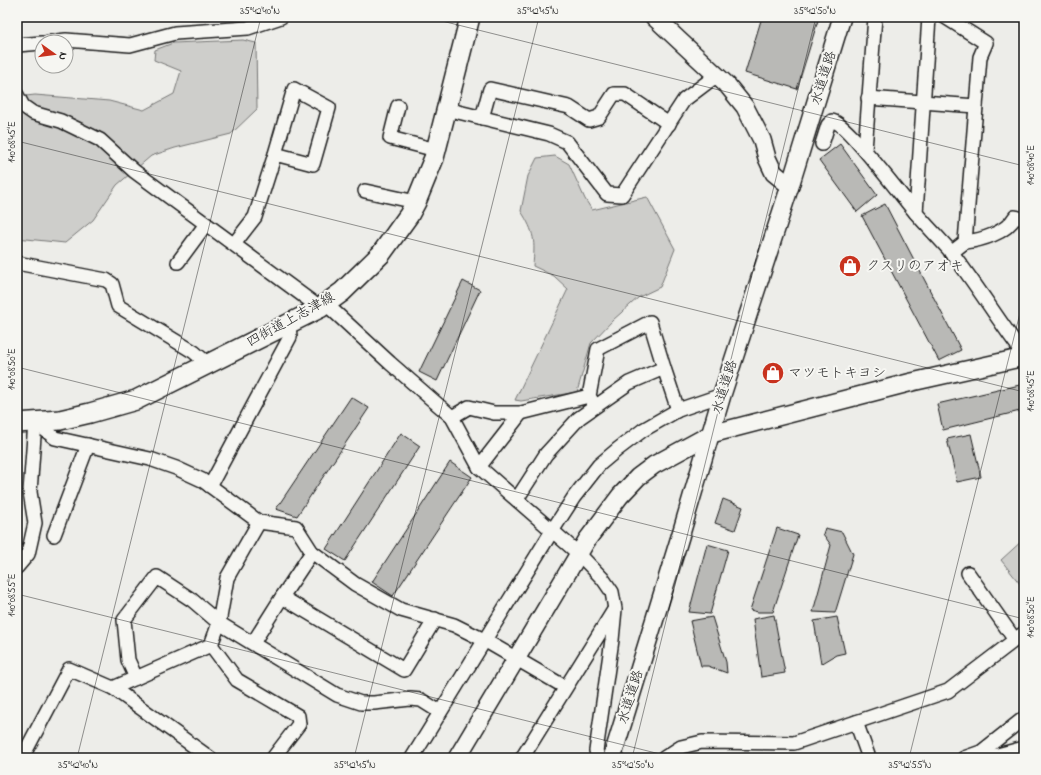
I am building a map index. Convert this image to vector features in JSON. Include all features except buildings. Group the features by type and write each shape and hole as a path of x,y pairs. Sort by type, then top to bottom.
{"main road":[{"name":"四街道上志津線","path":"26,423 60,420 136,400 289,324 323,306 342,292 381,254 409,215 416,202 427,177 436,150 465,18"}],"street":[{"path":"74,41 130,45 175,33 223,31 248,28 281,17"},
{"path":"654,17 717,75 745,107 762,140 767,158 774,173 790,186"},
{"name":"水道道路","path":"612,758 722,395 790,186 842,17"},
{"path":"865,150 875,17"},
{"path":"916,213 928,17"},
{"path":"945,17 986,42 980,57 965,242"},
{"path":"17,45 34,44"},
{"path":"446,109 549,134 567,142 607,194 622,195 684,100 717,75"},
{"path":"234,244 255,217 294,89 330,108 313,164 275,154"},
{"path":"482,118 490,89 569,107 588,120 599,117 614,94 625,94 669,124"},
{"path":"17,95 23,106 33,113 62,121 100,140 134,171 206,224 323,306 452,417 479,467 580,554 603,579 612,592 615,609 596,752 599,758"},
{"path":"868,98 976,106"},
{"path":"398,106 390,138 436,150"},
{"path":"457,758 587,540 620,496 638,477 672,454 711,434 912,382 1023,357 1017,345 951,253 916,213 865,150 840,124 835,121 832,121 828,125 822,144"},
{"path":"365,191 416,202"},
{"path":"951,253 965,242 985,238 1000,231 1011,223 1015,217 1024,219"},
{"path":"178,262 206,224"},
{"path":"17,263 106,280 112,284 118,306 194,352 208,364"},
{"path":"517,499 546,454 579,418 592,401 598,349 650,322 678,410"},
{"path":"210,486 290,337 289,324"},
{"path":"452,417 469,407 494,412 520,413 592,401 664,368"},
{"path":"412,758 552,531 574,497 599,465 643,430 678,410 722,395"},
{"path":"479,467 520,413"},
{"path":"26,423 55,438 150,459 176,468 202,480 259,522 296,527 312,552 356,584 401,610 454,625 517,658 565,687"},
{"path":"17,568 28,554 35,523 30,492 26,423"},
{"path":"54,535 88,445"},
{"path":"113,688 211,645 218,623 227,578 259,522"},
{"path":"253,643 312,552"},
{"path":"664,758 681,747 702,742 794,743 948,691 1019,637 968,573"},
{"path":"136,678 128,660 124,620 157,577 192,600 218,623 343,698 374,703 410,699 421,700 440,712"},
{"path":"282,597 404,670 435,619"},
{"path":"522,758 615,609"},
{"path":"211,645 237,680 298,716 299,724 273,758"},
{"path":"22,758 69,669 113,688 210,758"},
{"path":"965,758 981,752 1024,718"},
{"path":"856,722 869,758"},
{"path":"986,758 1024,748"}],"shaded area":[{"path":"243,40 256,43 257,109 231,134 175,148 151,156 117,185 93,220 65,243 17,238 17,97 35,95 109,101 144,110 174,94 181,71 154,60 155,50 173,43"},
{"path":"555,156 569,164 585,199 592,210 647,197 675,249 660,287 639,297 613,320 591,343 577,392 521,401 515,400 568,289 554,276 533,266 533,237 529,225 521,211 528,176 537,158"},
{"path":"1024,539 1024,589 1001,560"}],"place":[{"name":"クスリのアオキ","path":"850,266"},
{"name":"マツモトキヨシ","path":"773,373"}]}
